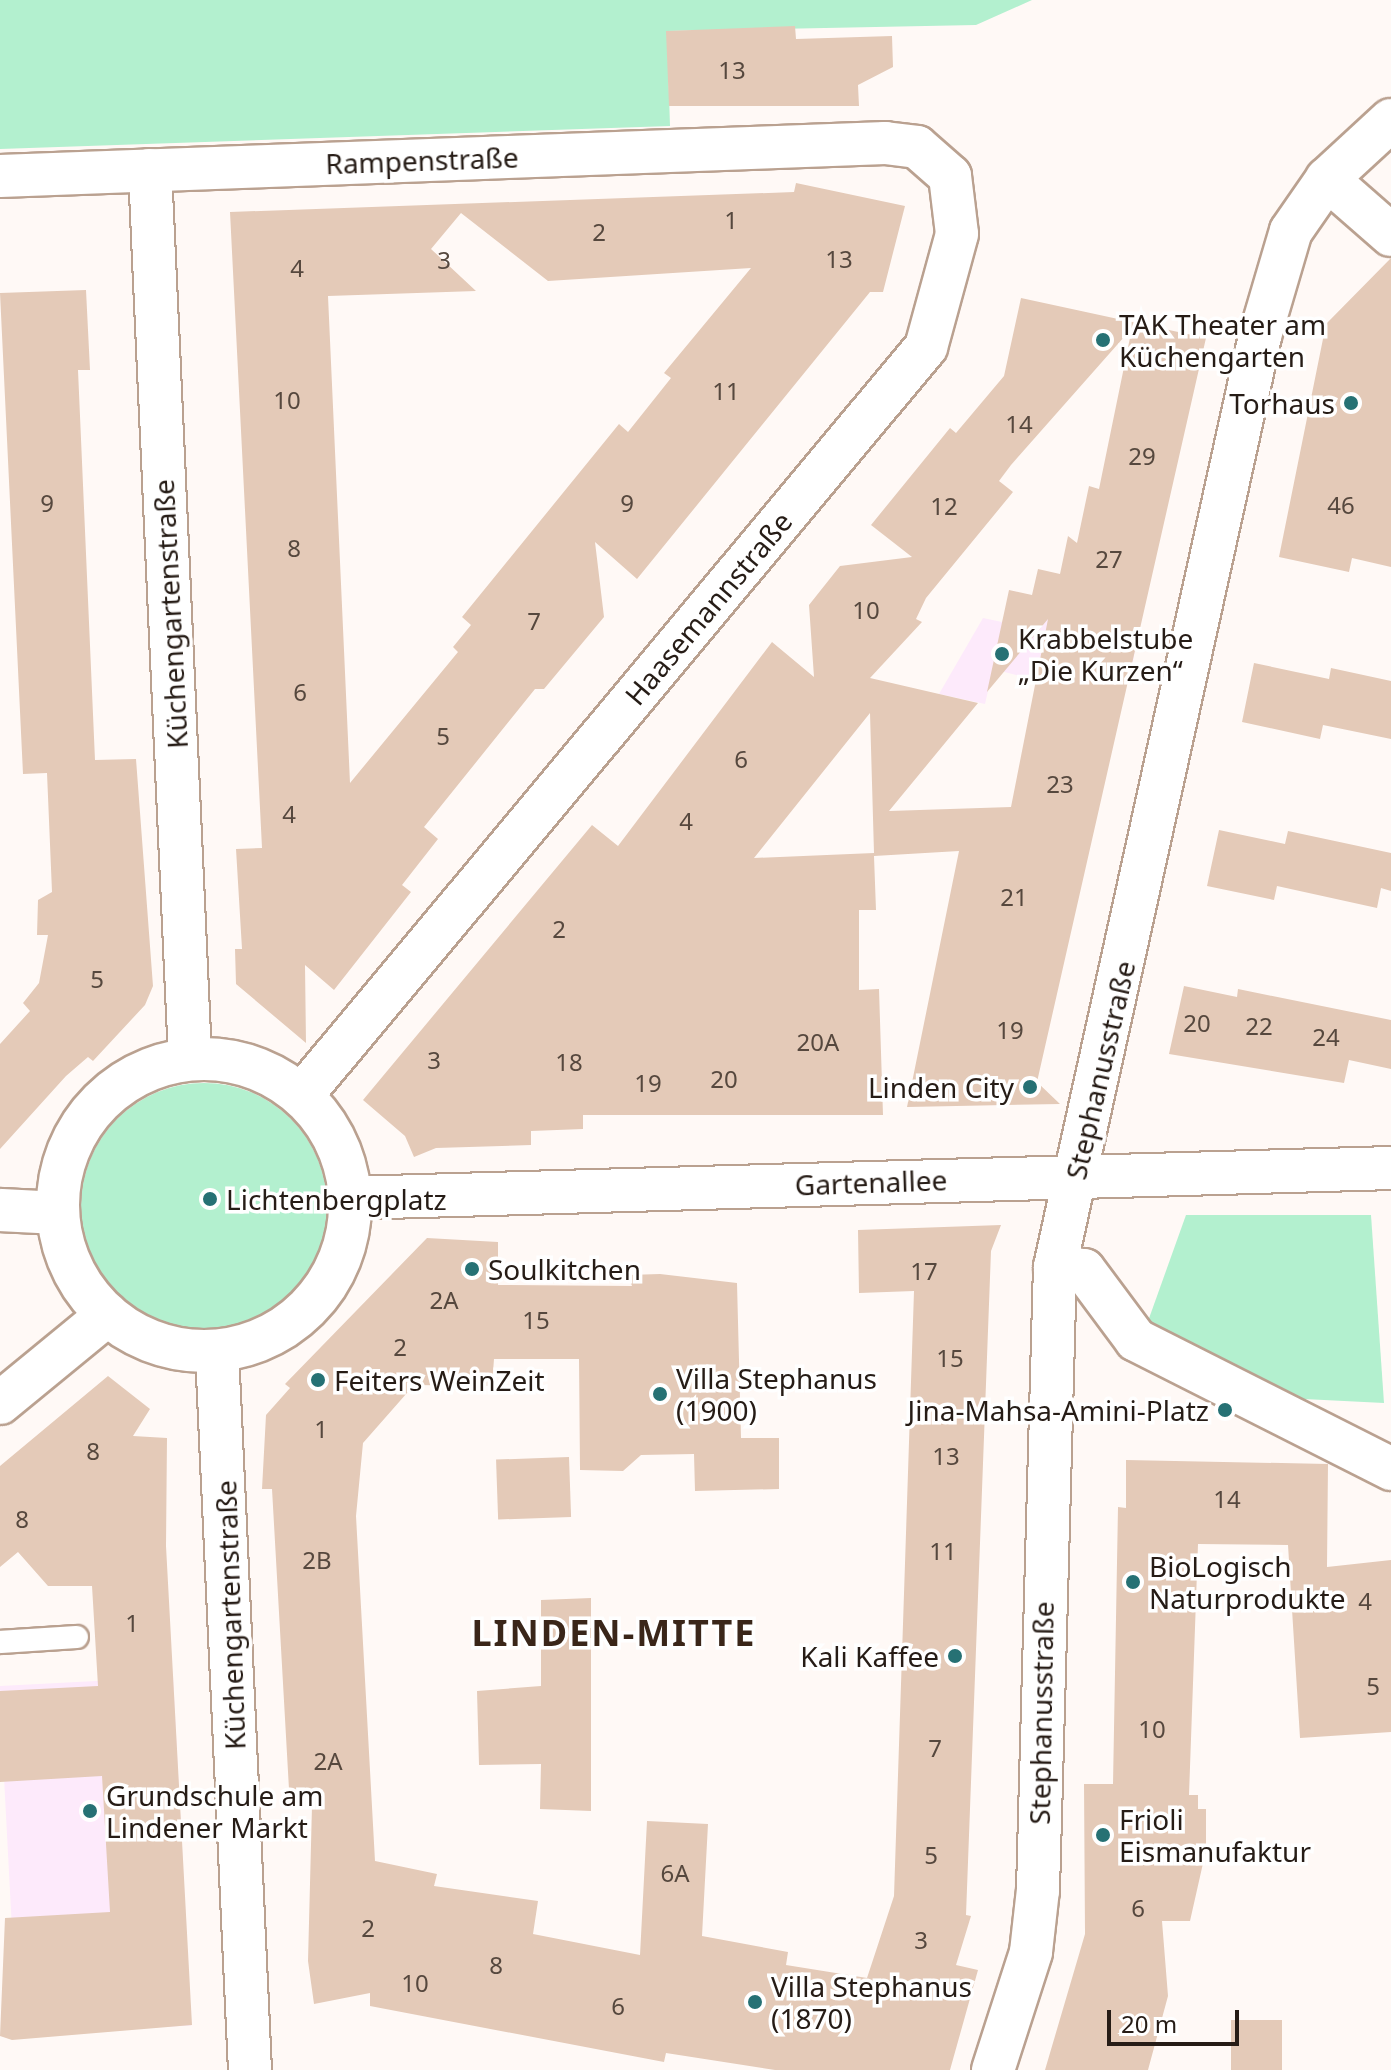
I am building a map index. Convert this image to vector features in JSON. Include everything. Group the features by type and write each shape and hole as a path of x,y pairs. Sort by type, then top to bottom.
{"street":[{"name":"Stephanusstraße","path":"993,2070 1031,1952 1038,1890 1055,1267 1260,336 1291,231 1327,179 1391,120"},
{"name":"Rampenstraße","path":"0,176 843,145"},
{"name":"Haasemannstraße","path":"302,1095 926,347 957,234 950,176 917,147 843,145"},
{"name":"Küchengartenstraße","path":"150,170 190,1058"},
{"path":"1327,179 1391,235"},
{"path":"190,1058 256,1069 302,1095 345,1160 351,1198 345,1247 316,1302 254,1344 217,1352 177,1350 107,1315 64,1251 57,1213 61,1168 79,1127 121,1085 190,1058"},
{"name":"Gartenallee","path":"351,1198 1391,1168"},
{"path":"0,1210 57,1213"},
{"path":"1055,1267 1084,1270 1136,1340 1391,1469"},
{"path":"0,1403 107,1315"},
{"name":"Küchengartenstraße","path":"217,1352 250,2070"}],"lane":[{"path":"0,1642 77,1637"}],"shaded area":[{"name":"Krabbelstube „Die Kurzen“","path":"1014,591 1136,643 1133,662 1044,643 1035,680 993,669 985,704 939,694 983,618 1002,622"},
{"name":"Grundschule am Lindener Markt","path":"173,1677 191,2026 18,2035 0,1686"}],"green space":[{"path":"0,0 1032,0 976,25 667,31 670,126 0,149"},
{"path":"204,1083 251,1092 291,1119 318,1159 327,1206 318,1253 291,1293 251,1320 204,1329 157,1320 117,1293 90,1253 81,1206 90,1159 117,1119 157,1092"},
{"path":"1186,1215 1371,1215 1384,1403 1304,1399 1147,1324"}],"building":[{"path":"795,26 796,39 892,36 893,67 858,85 859,106 669,106 666,31"},
{"path":"796,183 905,206 883,292 870,292 637,579 595,542 604,617 544,689 535,689 424,827 438,839 402,885 411,892 334,990 305,965 306,1043 236,984 235,949 242,949 236,849 262,848 230,212 794,192","holes":["461,213 548,281 751,268 664,373 671,378 628,432 619,424 462,617 471,625 453,647 458,652 350,783 328,296 476,291 431,249"]},
{"path":"1391,258 1391,567 1352,558 1349,572 1279,557 1326,324"},
{"path":"86,290 90,370 78,370 95,760 136,759 153,986 145,1005 93,1061 88,1057 66,1076 0,1149 0,1044 30,1011 23,1003 39,983 48,935 37,935 38,900 52,892 47,773 23,774 0,293"},
{"path":"1021,298 1206,338 1037,1082 1060,1104 907,1107 959,851 874,856 876,910 859,910 859,990 879,989 883,1115 583,1115 583,1129 531,1131 531,1145 436,1148 414,1157 405,1136 363,1100 592,825 618,846 772,642 814,677 809,605 840,566 912,557 871,525 950,428 956,433 1004,376","holes":["1132,328 1099,489 1089,486 1077,543 1068,536 1060,574 1038,569 1032,595 1009,590 987,692 1048,619 1011,807 889,811 978,703 870,678 922,622 916,619 926,598 1013,492 999,481","870,713 874,853 754,858"]},
{"path":"1254,663 1329,679 1331,668 1391,681 1391,739 1323,725 1320,739 1242,722"},
{"path":"1219,830 1285,844 1288,831 1391,853 1391,891 1381,888 1377,908 1277,886 1274,900 1207,886"},
{"path":"1184,986 1237,997 1238,989 1391,1020 1391,1069 1349,1060 1344,1083 1169,1054"},
{"path":"1001,1225 991,1251 966,1915 971,1916 956,1965 978,1970 950,2070 775,2070 666,2053 664,2062 370,2006 370,1993 314,2004 308,1961 312,1806 290,1807 272,1489 262,1489 266,1415 290,1388 285,1384 427,1238 498,1242 498,1285 632,1286 628,1275 660,1274 737,1283 741,1438 779,1438 779,1489 695,1491 694,1454 641,1455 623,1471 580,1470 579,1359 494,1359 492,1386 414,1385 363,1443 356,1516 375,1861 437,1874 434,1886 538,1901 533,1934 640,1955 647,1821 708,1824 702,1936 788,1952 786,1965 867,1978 894,1896 914,1291 859,1293 858,1230"},
{"path":"108,1376 150,1409 133,1436 167,1438 166,1546 192,2025 12,2040 0,2036 5,1918 110,1912 102,1776 0,1782 0,1691 98,1686 92,1586 48,1586 18,1552 0,1567 0,1466"},
{"path":"569,1457 571,1517 498,1520 496,1460"},
{"path":"1126,1460 1328,1464 1327,1567 1391,1560 1391,1732 1300,1738 1288,1545 1198,1544 1189,1795 1198,1795 1198,1809 1206,1809 1206,1850 1190,1921 1162,1921 1168,1996 1148,2070 1045,2070 1085,1934 1084,1784 1113,1784 1118,1507 1126,1508"},
{"path":"591,1598 591,1811 540,1809 541,1764 479,1765 477,1691 541,1686 541,1600"},
{"path":"1231,2020 1282,2020 1282,2070 1231,2070"}],"place":[{"name":"TAK Theater am Küchengarten","path":"1103,340"},
{"name":"Torhaus","path":"1351,403"},
{"name":"Krabbelstube „Die Kurzen“","path":"1002,654"},
{"name":"Linden City","path":"1030,1087"},
{"name":"Lichtenbergplatz","path":"210,1199"},
{"name":"Soulkitchen","path":"472,1269"},
{"name":"Feiters WeinZeit","path":"318,1380"},
{"name":"Villa Stephanus (1900)","path":"660,1394"},
{"name":"Jina-Mahsa-Amini-Platz","path":"1225,1410"},
{"name":"BioLogisch Naturprodukte","path":"1133,1582"},
{"name":"Kali Kaffee","path":"955,1656"},
{"name":"Grundschule am Lindener Markt","path":"90,1811"},
{"name":"Frioli Eismanufaktur","path":"1103,1835"},
{"name":"Villa Stephanus (1870)","path":"755,2002"}],"district":[{"name":"LINDEN-MITTE","path":"614,1633"}]}
